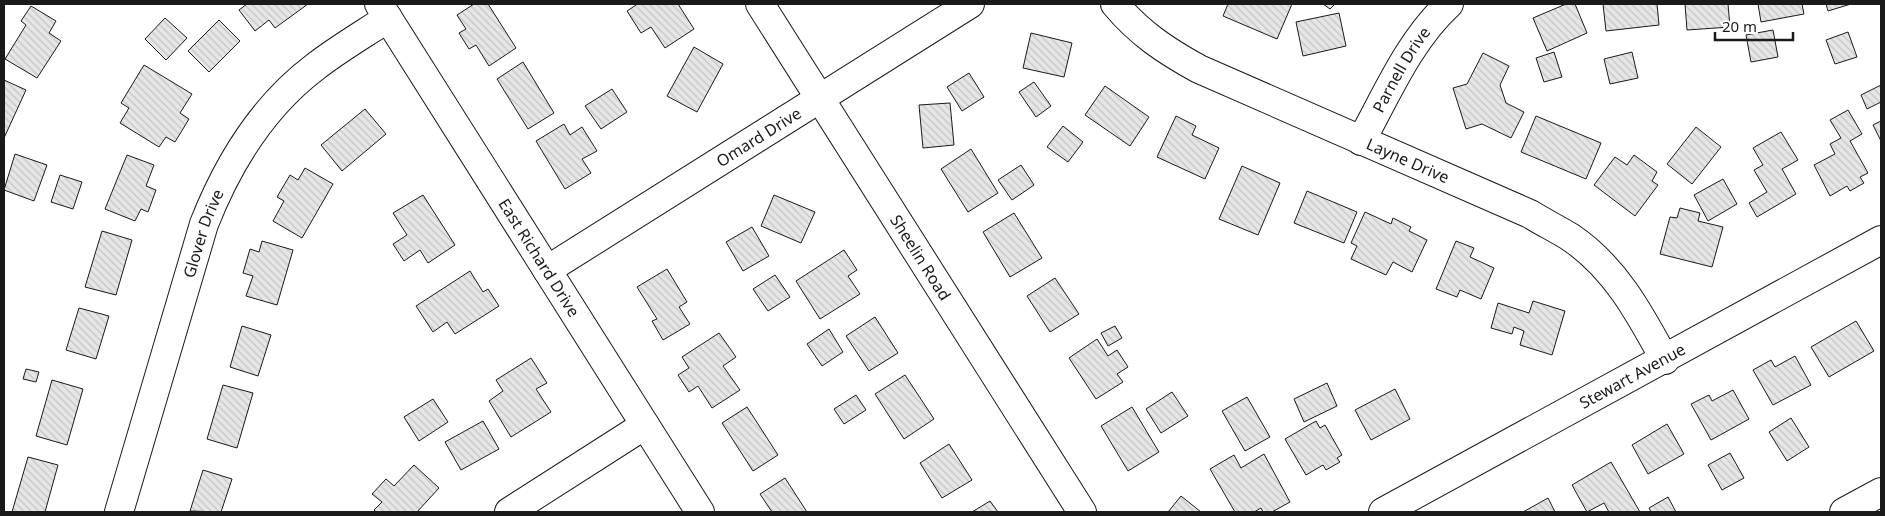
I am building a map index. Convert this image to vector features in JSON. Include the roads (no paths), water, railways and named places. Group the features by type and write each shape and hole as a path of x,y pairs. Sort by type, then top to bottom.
{"street":[{"name":"Sheelin Road","path":"760,4 1082,512"},
{"name":"Omard Drive","path":"547,270 970,4"},
{"name":"Layne Drive","path":"1115,4 1138,29 1163,49 1199,70 1530,214 1571,237 1597,259 1634,303 1665,360"},
{"name":"Parnell Drive","path":"1361,141 1412,47 1427,27 1449,4"},
{"name":"East Richard Drive","path":"384,11 700,512"},
{"name":"Glover Drive","path":"120,512 204,224 216,191 245,141 263,118 299,80 384,11"},
{"name":"Stewart Avenue","path":"1383,512 1665,360 1881,240"},
{"path":"509,512 645,425"},
{"path":"1844,512 1881,492"}]}
